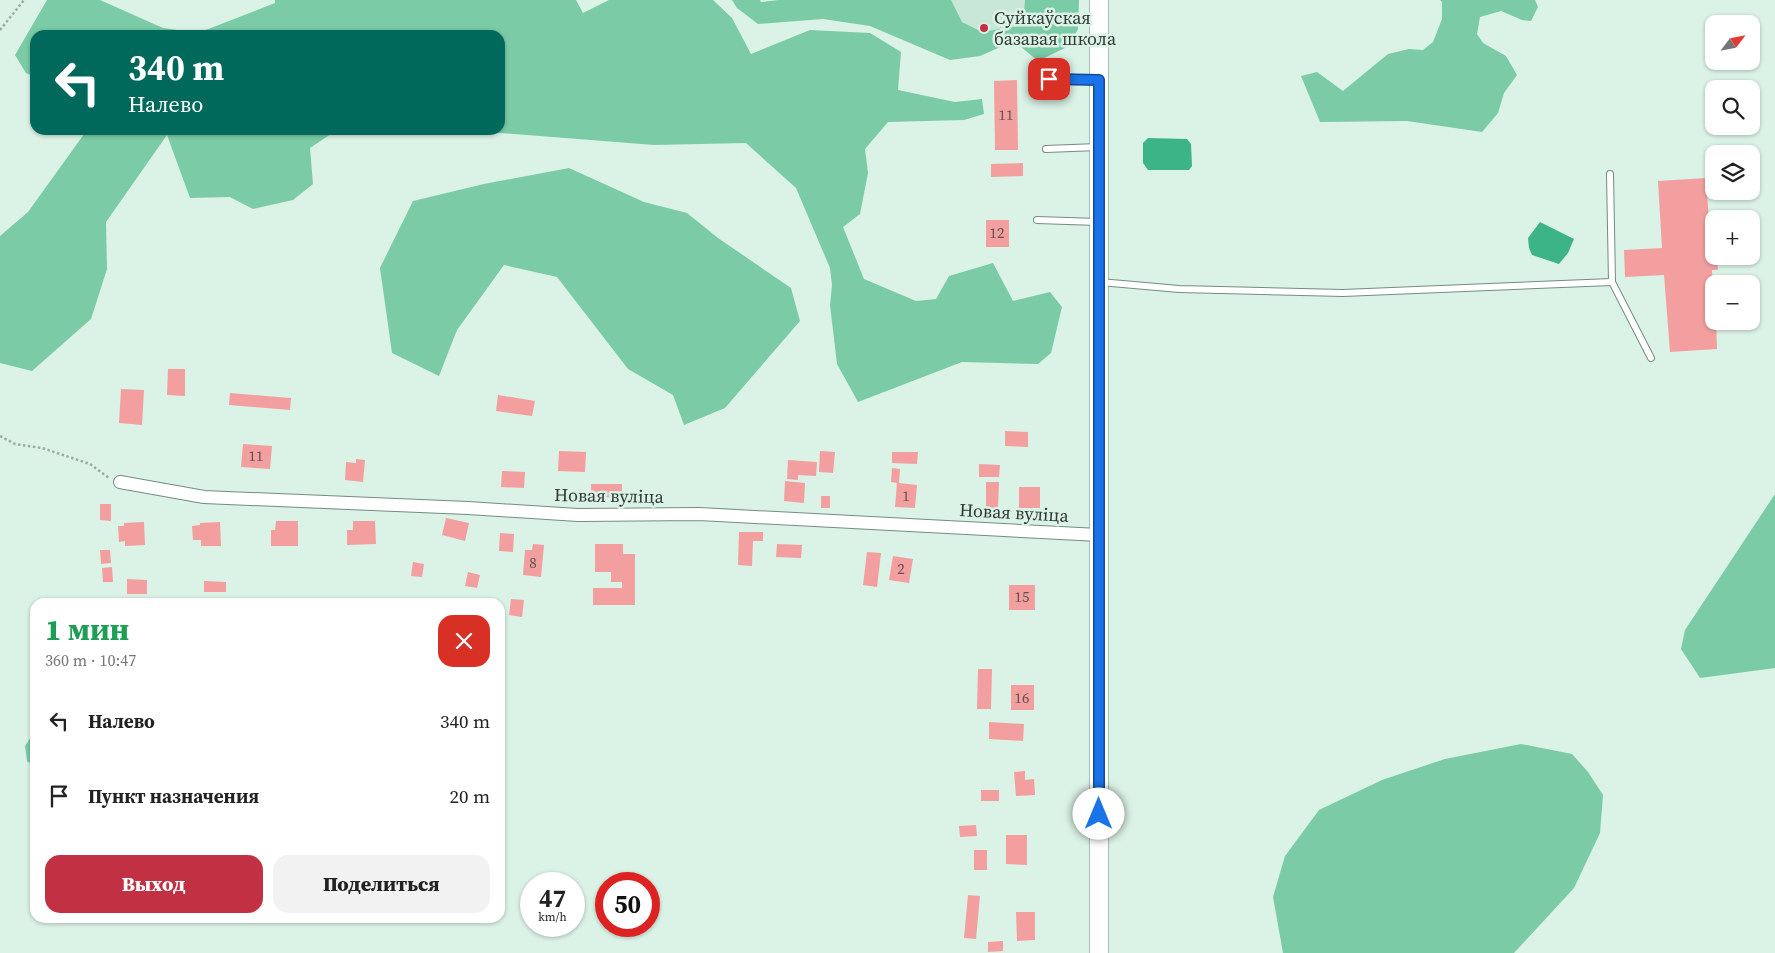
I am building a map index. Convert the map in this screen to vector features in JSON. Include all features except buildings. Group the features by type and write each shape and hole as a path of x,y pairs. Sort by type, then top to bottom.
{"main road":[{"path":"1099,953 1100,0"}],"street":[{"name":"Новая вуліца","path":"120,482 204,498 459,508 578,515 700,514 1099,535"}],"lane":[{"path":"1049,79 1099,80"},
{"path":"1046,149 1099,147"},
{"path":"1610,174 1612,282 1650,358"},
{"path":"1038,220 1099,222"},
{"path":"1099,281 1179,289 1343,293 1612,282"}],"path":[{"path":"0,30 24,0"},
{"path":"0,436 15,444 42,448 90,464 104,475 120,482"}],"shaded area":[{"path":"47,0 100,0 163,28 177,30 30,30 30,75 26,73 15,55"},
{"path":"275,0 576,0 583,13 609,0 713,0 732,18 751,54 810,30 870,33 901,52 898,90 955,102 982,99 984,114 964,120 888,122 865,149 868,173 860,214 843,227 864,279 916,301 936,299 949,276 993,263 1013,301 1050,292 1062,307 1051,353 1038,364 962,362 858,402 837,364 830,305 832,285 830,268 796,188 746,143 654,145 505,133 505,30 206,30 275,3"},
{"path":"732,0 760,0 761,2 779,0 951,0 962,22 982,32 1017,26 1023,22 1025,0 1079,0 1078,29 1069,46 1038,61 1014,41 980,56 950,60 870,26 823,19 758,24 737,8"},
{"name":"Суйкаўская базавая школа","path":"855,0 1031,0 1029,39 941,43"},
{"path":"1440,0 1535,0 1538,7 1531,21 1522,20 1501,11 1480,17 1477,34 1483,43 1506,56 1517,75 1504,93 1498,113 1482,132 1407,121 1320,122 1301,76 1317,72 1343,91 1388,54 1409,49 1423,50 1433,42 1442,19 1442,2"},
{"path":"83,135 167,135 106,222 107,269 91,319 32,371 0,363 0,236 28,212"},
{"path":"167,135 330,135 310,148 313,184 293,200 253,209 230,197 190,198"},
{"path":"1148,138 1187,139 1191,144 1192,166 1189,170 1148,170 1143,163 1143,143"},
{"path":"569,168 644,202 687,213 718,238 791,288 800,321 725,408 684,425 673,395 628,369 557,277 504,265 457,330 439,376 392,353 380,268 413,201 484,184"},
{"path":"1540,222 1574,239 1568,253 1559,264 1532,255 1528,238"},
{"path":"1775,494 1775,668 1700,678 1681,649 1685,630"},
{"path":"30,738 30,763 27,761 25,746"},
{"path":"1521,744 1572,754 1588,772 1603,795 1600,833 1574,888 1514,953 1283,953 1273,897 1285,856 1319,810 1382,780 1445,759"}],"place":[{"name":"Суйкаўская базавая школа","path":"984,28"}],"route":[{"path":"1049,79 1099,80 1099,814"}]}
